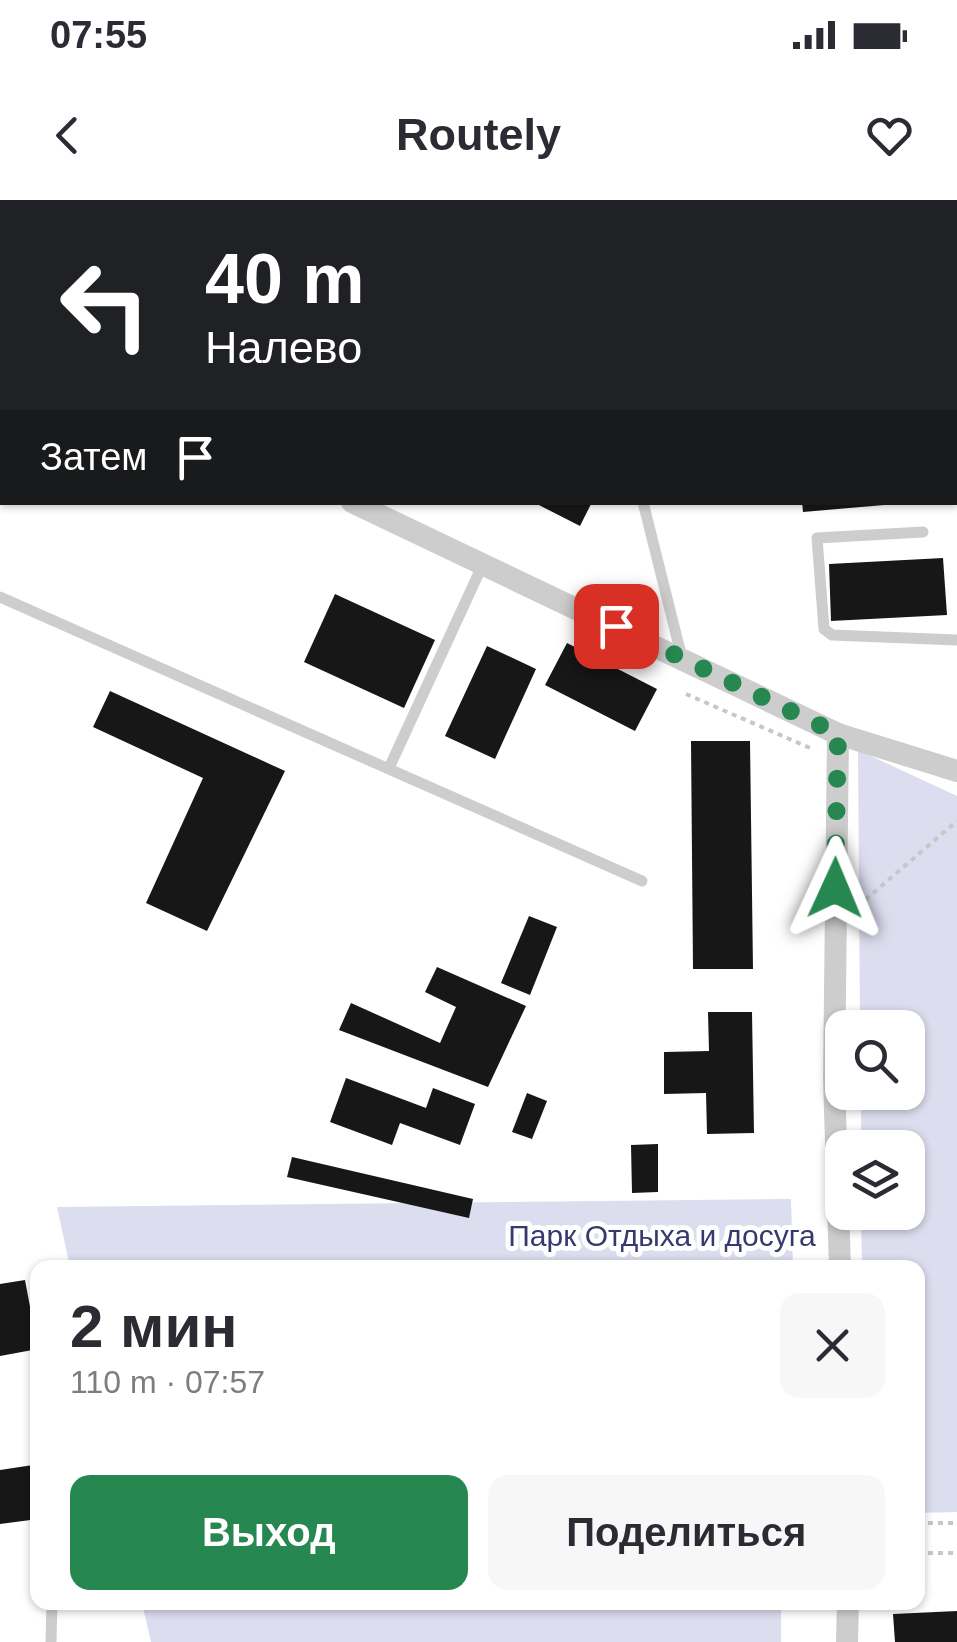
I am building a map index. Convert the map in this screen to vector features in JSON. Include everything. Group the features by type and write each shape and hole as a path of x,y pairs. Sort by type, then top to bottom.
{"street":[{"path":"358,505 682,658 838,746 957,771"},
{"path":"838,746 834,926 840,1260"},
{"path":"847,1642 848,1610"}],"lane":[{"path":"644,505 682,658"},
{"path":"923,532 817,538 824,630 832,636 957,640"},
{"path":"389,768 483,564"},
{"path":"0,597 642,881"},
{"path":"51,1642 52,1610"}],"path":[{"path":"686,694 794,743 838,746"},
{"path":"834,926 957,821"},
{"path":"925,1523 957,1522"},
{"path":"925,1553 957,1553"}],"green space":[{"path":"858,750 957,796 957,1512 925,1513 925,1260 862,1260 861,1230 925,1230 925,1130 861,1130 861,1110 925,1110 925,1010 860,1010"},
{"name":"Парк Отдыха и досуга","path":"791,1199 793,1260 68,1260 57,1207"},
{"path":"144,1610 781,1610 781,1642 151,1642"}],"building":[{"path":"539,505 590,505 580,526"},
{"path":"802,505 884,505 803,512"},
{"path":"943,558 947,615 831,621 829,564"},
{"path":"335,594 435,640 404,708 304,662"},
{"path":"567,643 657,689 635,731 545,685"},
{"path":"487,646 536,669 495,759 445,736"},
{"path":"110,691 285,771 207,931 146,903 203,778 93,727"},
{"path":"691,741 750,741 753,969 693,969"},
{"path":"529,916 557,927 530,995 501,983"},
{"path":"437,967 526,1006 488,1087 339,1030 351,1003 440,1043 456,1007 425,992"},
{"path":"708,1012 752,1012 754,1133 707,1134 706,1093 664,1094 664,1052 709,1051"},
{"path":"346,1078 426,1108 433,1088 475,1104 460,1145 400,1123 392,1145 330,1122"},
{"path":"527,1093 547,1101 532,1139 512,1132"},
{"path":"658,1144 658,1192 632,1193 631,1145"},
{"path":"292,1157 473,1199 469,1218 287,1177"},
{"path":"25,1280 30,1307 30,1350 0,1356 0,1284"},
{"path":"30,1465 30,1520 0,1524 0,1470"},
{"path":"957,1611 957,1642 895,1642 893,1614"}],"route":[{"path":"616,626 838,734 835,888"}]}
